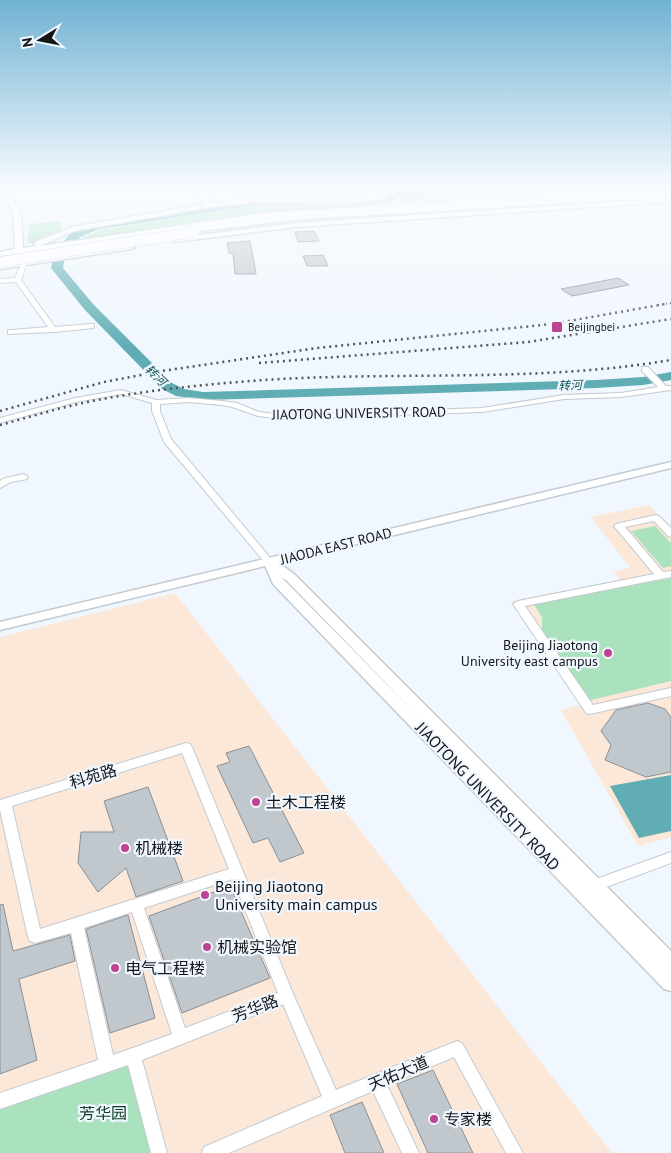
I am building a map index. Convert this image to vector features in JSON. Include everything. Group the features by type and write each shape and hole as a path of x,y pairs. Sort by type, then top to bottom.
{"highway":[{"path":"0,260 128,241"}],"street":[{"path":"18,280 24,264 19,241"},
{"path":"20,252 45,241"},
{"path":"0,254 85,241"},
{"path":"0,267 173,241"},
{"path":"43,248 44,260"},
{"path":"0,280 18,280"},
{"path":"18,280 54,330"},
{"path":"11,332 91,326"},
{"path":"646,371 665,388"},
{"name":"JIAOTONG UNIVERSITY ROAD","path":"665,388 621,395 557,397 482,410 285,417 258,414 234,404 188,400 156,402 156,411 167,440 269,562 277,581 588,888 671,963"},
{"path":"0,421 74,400 121,392 156,402"},
{"name":"JIAODA EAST ROAD","path":"0,626 671,464"},
{"path":"0,485 8,480 24,477"},
{"path":"666,575 619,526 656,518 671,534"},
{"path":"666,575 518,604 590,710 671,692"},
{"name":"科苑路","path":"2,805 186,747"},
{"name":"芳华路","path":"0,1101 133,1056 180,1036 287,996 186,747"},
{"path":"2,805 36,937 237,872"},
{"path":"588,888 671,857"},
{"name":"JIAOTONG UNIVERSITY ROAD","path":"588,888 671,983"},
{"path":"136,905 180,1036"},
{"path":"76,925 107,1065"},
{"path":"287,996 332,1100"},
{"name":"天佑大道","path":"210,1153 457,1048 515,1153"},
{"path":"133,1056 159,1153"},
{"path":"377,1082 411,1153"}],"shaded area":[{"name":"Beijing Jiaotong University east campus","path":"649,505 671,529 671,837 638,846 561,710 580,705 511,601 620,580 614,571 630,568 591,517"},
{"name":"Beijing Jiaotong University main campus","path":"175,593 612,1153 0,1153 0,637"}],"green space":[{"path":"27,241 40,241 35,243 27,243"},
{"path":"655,526 671,543 671,566 663,568 631,531"},
{"path":"671,578 671,681 587,701 542,636 542,617 533,603"},
{"name":"芳华园","path":"134,1062 158,1153 0,1153 0,1102"}],"water":[{"path":"671,775 671,831 639,838 610,786"}],"building":[{"path":"250,241 256,274 235,274 233,253 229,253 227,243"},
{"path":"323,255 328,266 307,266 303,256"},
{"path":"618,278 629,285 572,296 561,289"},
{"path":"648,703 665,709 671,717 671,772 646,777 605,760 611,745 601,731 616,710"},
{"name":"土木工程楼","path":"249,746 304,853 280,862 268,838 253,843 217,766 230,762 226,753"},
{"name":"机械楼","path":"148,787 183,881 136,897 126,868 98,892 78,863 81,832 114,832 104,801"},
{"name":"机械实验馆","path":"230,886 270,978 182,1013 149,916"},
{"path":"3,904 13,951 70,935 75,961 19,979 37,1060 0,1074 0,905"},
{"name":"电气工程楼","path":"128,915 155,1018 110,1033 86,929"},
{"name":"专家楼","path":"433,1070 473,1153 428,1153 397,1084"},
{"path":"362,1102 384,1153 345,1153 330,1115"}],"waterway":[{"name":"转河","path":"70,241 59,252 57,268 89,307 167,386 181,393 203,396 597,384 643,381 671,376"}],"railway":[{"path":"658,305 671,303"},
{"path":"0,411 104,382 162,371 317,348 552,324 665,304"},
{"path":"259,363 528,342 671,319"},
{"path":"0,425 90,401 203,385 264,380 366,376 570,372 671,360"}],"place":[{"name":"Beijingbei","path":"557,327"},
{"name":"Beijing Jiaotong University east campus","path":"608,653"},
{"name":"土木工程楼","path":"256,802"},
{"name":"机械楼","path":"125,848"},
{"name":"Beijing Jiaotong University main campus","path":"205,895"},
{"name":"机械实验馆","path":"207,947"},
{"name":"电气工程楼","path":"115,968"},
{"name":"专家楼","path":"434,1119"}]}
